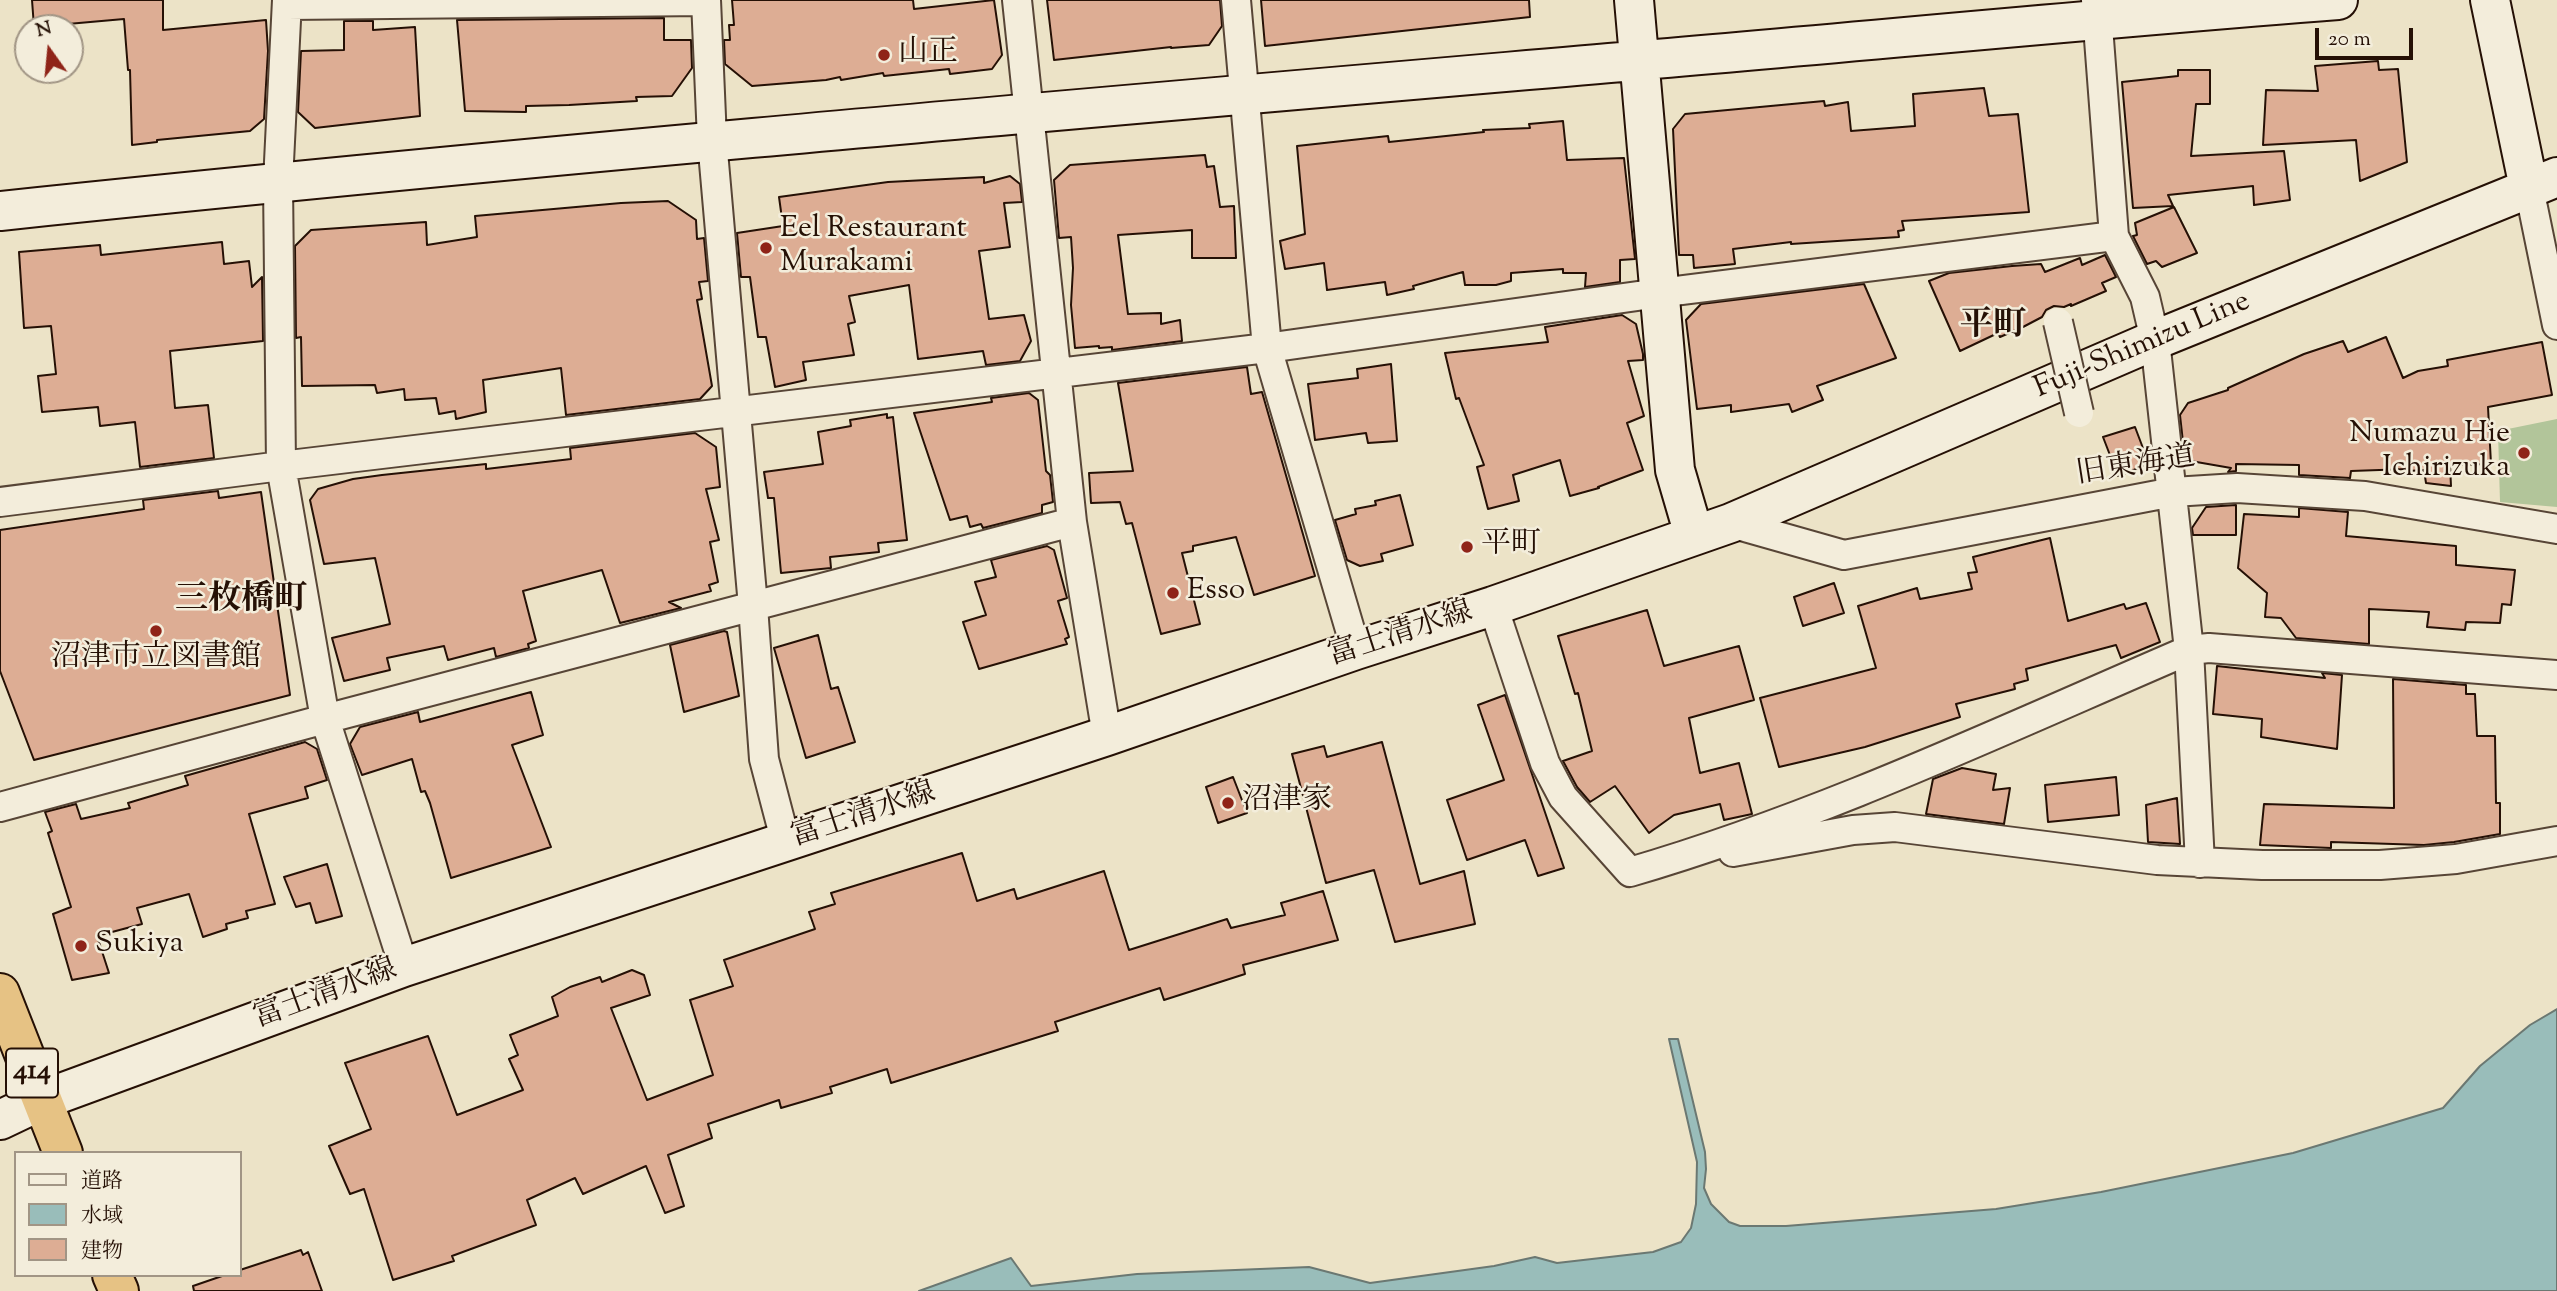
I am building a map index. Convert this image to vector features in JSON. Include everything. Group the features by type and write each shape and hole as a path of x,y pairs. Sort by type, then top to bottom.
{"highway":[{"name":"414","path":"0,993 62,1151"}],"street":[{"path":"1017,0 1072,522 1107,736"},
{"path":"1236,0 1267,348 1356,650"},
{"path":"1634,0 1675,470 1694,535"},
{"path":"0,211 712,140 1639,61 2096,9 2338,0"},
{"path":"2490,0 2543,182 2557,325"},
{"path":"404,967 325,719 281,466 278,182 287,2 706,1 712,140 764,759 786,843"},
{"path":"2096,9 2114,236 2145,297 2155,340 2189,650 2200,863"},
{"name":"Fuji-Shimizu Line","path":"1731,523 2155,340 2543,182"},
{"path":"0,502 1267,348 1660,293 2114,236"},
{"path":"2058,321 2079,413"},
{"name":"旧東海道","path":"1731,523 1844,555 2173,492 2237,488 2365,496 2557,529"},
{"path":"0,807 1072,522"},
{"name":"富士清水線","path":"0,1120 42,1100 404,967 1107,736 1731,523"},
{"path":"1493,606 1545,763 1563,797 1630,872 1704,850 1923,764 2189,650 2209,648 2557,675"},
{"path":"1704,850 1723,853 1853,830 1895,827 2200,863 2381,865 2456,859 2557,841"}],"green space":[{"path":"2557,419 2557,507 2500,502 2498,431"}],"water":[{"path":"2557,1009 2557,1291 919,1291 1011,1258 1031,1286 1137,1274 1309,1267 1370,1283 1494,1266 1535,1257 1557,1263 1653,1252 1681,1242 1691,1228 1696,1204 1697,1162 1669,1039 1678,1039 1705,1152 1704,1188 1711,1204 1729,1222 1740,1226 1786,1226 1996,1209 2101,1192 2293,1153 2443,1108 2480,1066 2530,1025"}],"building":[{"path":"32,0 163,0 163,30 266,20 268,51 264,119 250,131 132,145 130,70 124,19 84,23 84,14 33,14"},
{"path":"732,0 913,0 914,9 994,0 1002,55 992,69 950,74 949,69 884,76 883,73 841,80 840,77 752,86 725,64 724,40 730,40 729,25 734,25"},
{"path":"1047,0 1220,0 1222,26 1209,45 1054,60"},
{"path":"1261,0 1529,0 1530,17 1265,46"},
{"path":"664,18 664,40 691,40 692,68 672,96 636,97 637,101 526,106 526,112 465,111 457,20"},
{"path":"344,21 373,21 373,30 415,27 420,116 315,128 298,112 301,51 344,50"},
{"path":"2378,61 2379,70 2398,69 2407,162 2360,181 2356,140 2263,145 2266,90 2318,91 2315,66"},
{"path":"2178,70 2210,70 2210,104 2196,104 2191,156 2284,151 2290,200 2254,205 2253,186 2168,195 2173,206 2133,208 2122,82 2178,76"},
{"path":"1984,88 1989,116 2018,114 2029,212 1902,221 1904,230 1898,231 1899,237 1791,242 1733,249 1735,264 1694,268 1693,255 1679,255 1673,129 1685,114 1824,101 1825,106 1848,102 1851,131 1915,126 1913,94"},
{"path":"1563,121 1567,160 1624,158 1635,259 1620,260 1620,282 1585,287 1586,273 1563,273 1563,269 1511,273 1511,281 1496,285 1465,285 1463,272 1387,295 1385,282 1327,290 1324,263 1285,269 1280,241 1305,234 1297,146 1388,136 1389,142 1484,132 1483,130 1530,128 1529,124"},
{"path":"1205,155 1207,167 1214,166 1220,207 1234,206 1236,258 1192,258 1192,230 1118,235 1128,314 1161,313 1161,324 1180,320 1182,341 1112,350 1112,347 1099,346 1075,348 1071,305 1071,237 1059,238 1054,180 1070,165"},
{"path":"1010,176 1020,184 1022,202 1004,203 1010,247 979,251 989,319 1024,315 1031,341 1020,361 986,365 983,351 918,359 909,285 849,296 855,322 848,324 854,355 803,362 806,380 775,387 766,337 758,337 750,277 741,277 737,233 783,226 779,197 888,182 984,177 984,183"},
{"path":"668,201 696,220 697,239 704,238 708,281 699,282 702,299 697,300 712,386 700,399 566,415 561,368 483,380 486,412 456,419 455,411 439,414 436,398 405,400 404,389 377,393 375,385 302,386 301,337 296,338 295,246 311,230 426,222 427,245 477,237 475,216"},
{"path":"2174,207 2197,253 2162,267 2156,261 2147,264 2133,236 2137,235 2135,223"},
{"path":"222,242 224,264 249,261 252,287 262,277 263,341 170,351 175,408 208,405 214,458 140,467 135,422 100,426 98,407 42,412 38,376 56,374 51,326 24,328 19,252 100,245 101,255"},
{"path":"2105,255 2116,277 2102,283 2106,291 2071,306 2054,306 2046,310 2042,317 2023,327 2000,337 1998,333 1960,351 1929,281 1949,273 2012,266 2041,264 2045,272 2080,258 2082,265"},
{"path":"1864,284 1896,358 1817,386 1823,400 1792,412 1789,404 1731,412 1731,405 1697,409 1686,320 1701,304"},
{"path":"1622,315 1636,324 1643,354 1643,360 1628,361 1644,416 1627,423 1643,470 1599,488 1570,496 1560,460 1513,475 1519,501 1488,509 1477,467 1484,465 1459,398 1456,399 1445,353 1548,342 1545,327"},
{"path":"2386,337 2403,378 2418,371 2448,366 2447,360 2542,342 2552,395 2488,407 2491,464 2450,465 2451,486 2426,483 2424,470 2351,471 2350,478 2299,475 2299,465 2236,464 2236,471 2228,472 2231,468 2185,460 2180,415 2188,403 2228,390 2304,354 2343,341 2348,352"},
{"path":"1391,364 1397,441 1368,443 1366,433 1315,440 1308,384 1358,378 1357,369"},
{"path":"1247,367 1251,394 1262,392 1315,576 1254,595 1236,537 1193,546 1193,551 1182,553 1200,624 1161,634 1132,523 1126,524 1120,502 1091,503 1089,473 1133,471 1118,383"},
{"path":"1029,393 1038,400 1046,471 1050,475 1053,502 1042,505 1042,513 983,528 981,524 970,527 967,516 950,520 914,413 992,402 991,398"},
{"path":"887,414 887,418 893,417 907,540 878,543 879,552 830,557 831,568 781,573 774,498 768,498 764,472 823,464 818,432 851,426 850,420"},
{"path":"2135,427 2149,464 2118,476 2103,437"},
{"path":"695,433 716,447 720,487 706,489 719,540 710,542 718,582 709,585 711,591 669,602 681,608 620,623 602,570 523,591 536,641 528,644 529,648 496,657 494,648 448,660 444,646 387,658 390,670 344,681 332,638 390,624 375,558 324,564 310,500 318,489 353,479 382,475 486,464 486,469 571,459 570,448"},
{"path":"218,491 219,498 261,492 290,695 34,760 0,671 0,530 144,509 143,500"},
{"path":"1400,495 1413,545 1381,554 1383,561 1360,566 1347,560 1335,520 1356,514 1355,509 1376,505 1375,501"},
{"path":"2236,505 2236,535 2193,535 2192,528 2206,507"},
{"path":"2299,508 2348,512 2346,536 2456,546 2456,565 2515,570 2511,605 2502,604 2500,623 2466,622 2465,630 2427,627 2429,612 2369,609 2369,644 2296,638 2281,618 2265,617 2267,593 2238,568 2244,514 2299,517"},
{"path":"2050,538 2068,621 2124,604 2126,609 2146,603 2160,642 2121,658 2116,645 2026,669 2028,680 2014,684 2015,689 1956,704 1960,717 1865,747 1779,767 1760,698 1876,668 1858,606 1917,588 1920,599 1972,589 1968,573 1977,572 1973,557"},
{"path":"1047,546 1054,550 1067,598 1058,601 1069,637 1065,639 1067,644 979,669 963,622 986,615 975,582 996,577 991,560"},
{"path":"1834,583 1844,613 1803,626 1794,597"},
{"path":"1647,610 1664,666 1739,646 1754,700 1689,718 1700,773 1739,763 1752,814 1724,820 1720,804 1674,815 1649,833 1615,786 1590,802 1577,787 1563,761 1592,751 1578,693 1575,694 1558,636"},
{"path":"727,632 739,696 684,712 670,645"},
{"path":"818,635 831,689 838,687 855,742 806,758 774,648"},
{"path":"2217,666 2325,678 2322,673 2342,675 2337,749 2261,737 2262,719 2213,714"},
{"path":"2393,679 2466,685 2466,694 2475,694 2477,736 2495,736 2496,803 2500,803 2500,834 2424,845 2331,842 2331,848 2260,845 2264,804 2394,808"},
{"path":"531,692 543,735 512,745 551,847 451,878 430,803 425,791 421,792 412,759 362,775 350,744 360,727 418,712 420,722"},
{"path":"1505,695 1564,868 1538,876 1525,840 1467,860 1447,800 1504,780 1478,705"},
{"path":"305,742 317,749 327,780 305,787 308,798 249,814 275,904 246,911 248,918 226,924 227,929 203,937 189,894 137,908 142,924 97,936 109,973 72,980 53,914 71,907 48,833 52,831 45,812 76,804 81,819 130,808 128,803 188,785 185,776"},
{"path":"1382,742 1420,884 1464,871 1475,924 1395,942 1374,870 1326,883 1292,754 1324,746 1327,757"},
{"path":"1962,768 1996,774 1993,790 2010,788 2004,824 1926,814 1933,779"},
{"path":"1233,777 1247,813 1218,823 1206,787"},
{"path":"2116,777 2119,815 2048,822 2045,785"},
{"path":"2177,798 2180,844 2148,842 2146,805"},
{"path":"962,853 977,901 1014,889 1017,899 1104,871 1129,950 1227,919 1231,928 1285,915 1281,903 1323,891 1338,940 1243,965 1245,974 1164,1000 1160,988 1055,1022 1058,1031 891,1083 887,1069 830,1087 832,1093 781,1108 779,1100 708,1124 712,1138 668,1155 684,1206 665,1213 646,1166 583,1194 575,1178 527,1200 536,1225 452,1256 454,1261 393,1280 364,1189 350,1194 329,1146 371,1129 345,1063 428,1036 457,1115 523,1090 509,1059 518,1055 510,1035 558,1016 552,997 570,987 600,977 602,982 632,970 644,975 650,995 611,1008 647,1100 713,1075 690,1000 733,986 724,960 815,929 809,912 835,904 831,893"},
{"path":"327,864 342,916 316,923 310,903 296,907 284,877"},
{"path":"301,1250 303,1255 308,1252 322,1291 194,1291 193,1286 219,1277 242,1277 242,1269"}],"place":[{"name":"山正","path":"884,55"},
{"name":"Eel Restaurant Murakami","path":"766,248"},
{"name":"Numazu Hie Ichirizuka","path":"2524,453"},
{"name":"平町","path":"1467,547"},
{"name":"Esso","path":"1173,593"},
{"name":"沼津市立図書館","path":"156,631"},
{"name":"沼津家","path":"1228,803"},
{"name":"Sukiya","path":"81,946"}],"district":[{"name":"平町","path":"1993,328"},
{"name":"三枚橋町","path":"241,602"}]}
